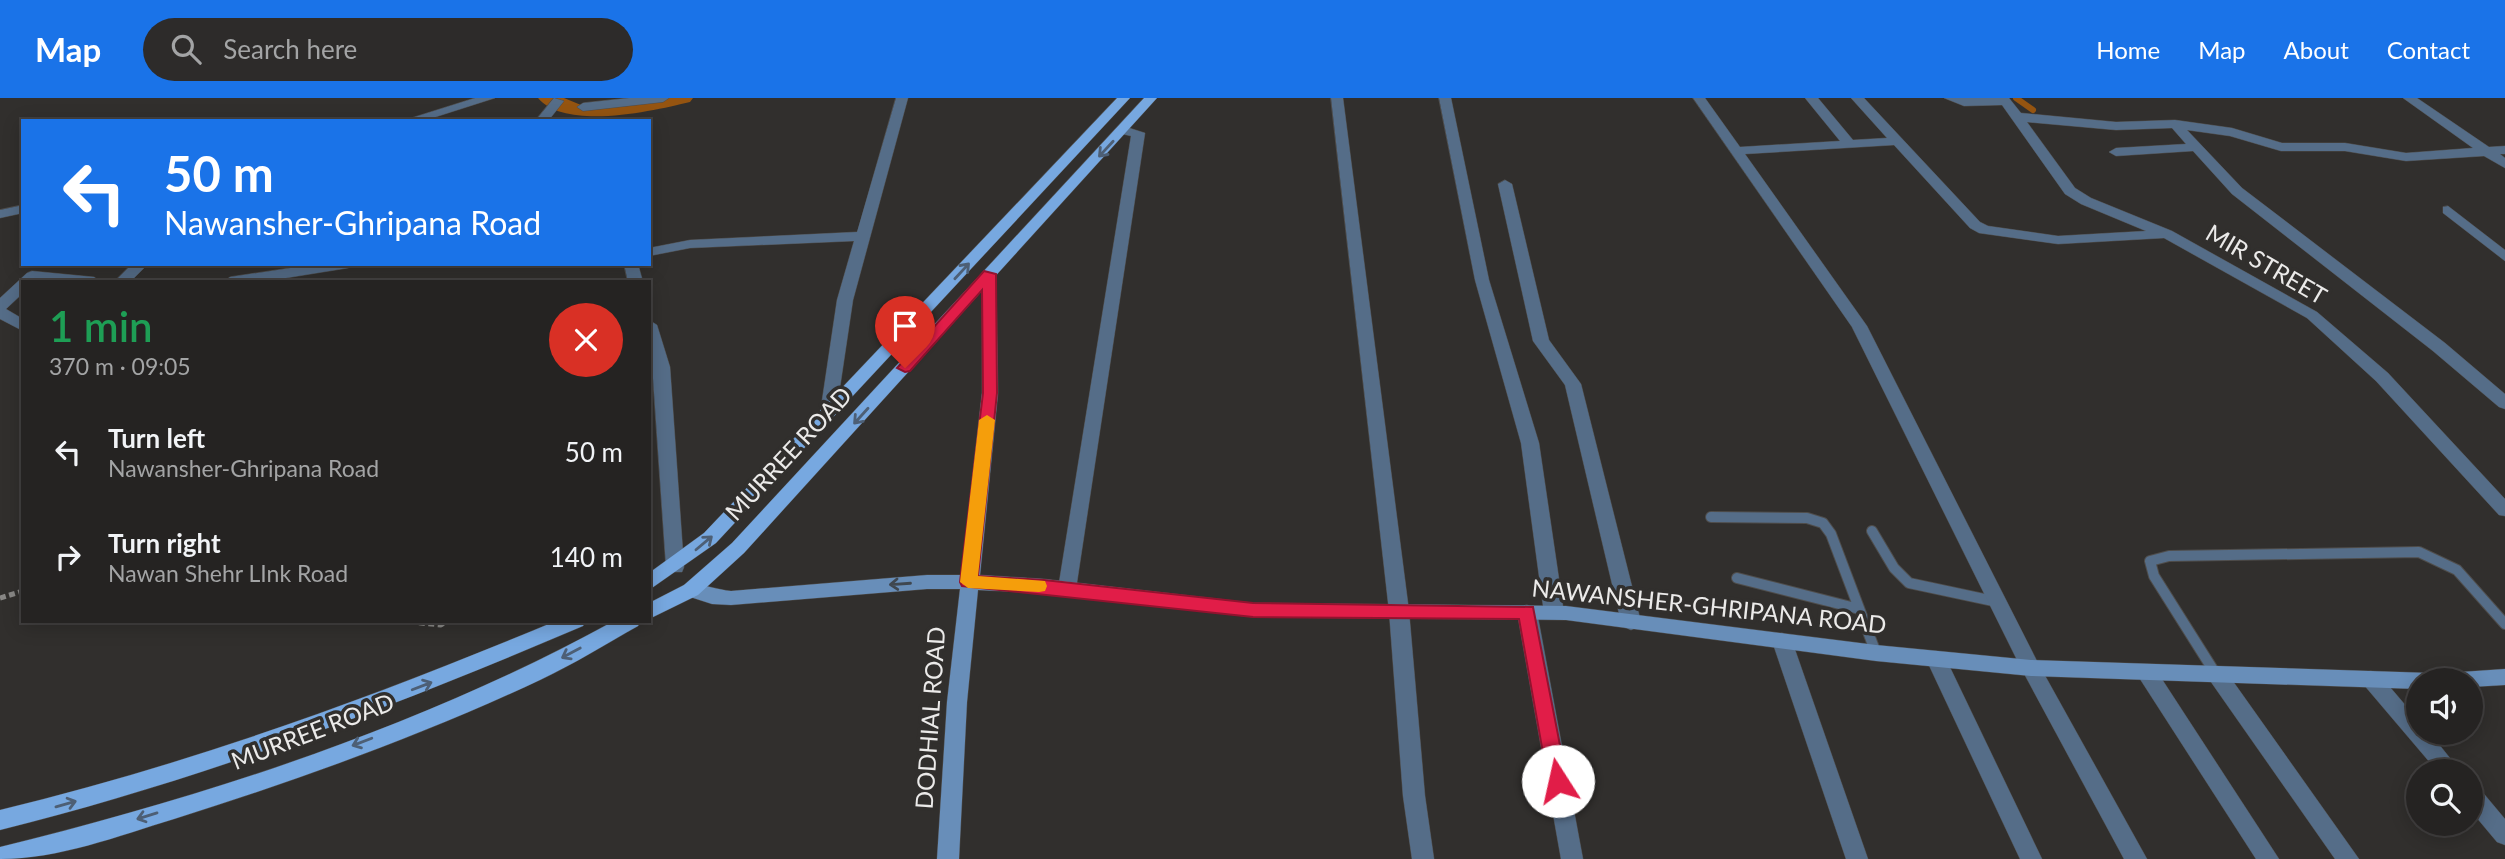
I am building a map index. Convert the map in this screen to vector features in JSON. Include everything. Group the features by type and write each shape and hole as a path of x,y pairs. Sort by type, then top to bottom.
{"main road":[{"name":"MURREE ROAD","path":"651,582 676,567 710,538 1124,98"},
{"name":"MURREE ROAD","path":"651,611 691,590 738,548 819,463 1151,98"},
{"name":"DODHIAL ROAD","path":"948,859 957,702 990,393 989,274"},
{"name":"NAWANSHER-GHRIPANA ROAD","path":"691,590 712,597 731,598 927,582 968,582 1067,589 1253,610 1554,613 1876,653 2031,668 2406,680"},
{"name":"MURREE ROAD","path":"0,820 201,765 420,687 571,623"},
{"name":"MURREE ROAD","path":"0,857 56,844 261,781 520,680 627,623"},
{"path":"2483,678 2505,677"}],"street":[{"path":"415,119 489,98"},
{"path":"585,102 663,98"},
{"path":"828,414 845,300 902,98"},
{"path":"1337,98 1399,611 1423,859"},
{"path":"1445,98 1482,280 1530,443 1554,613"},
{"path":"1699,98 1859,326 2031,668 2136,859"},
{"path":"1811,98 1850,144"},
{"path":"1857,98 1975,225 1984,230 2058,240 2166,234"},
{"path":"1950,98 1964,102 2004,99"},
{"path":"2409,98 2505,164"},
{"name":"MIR STREET","path":"2004,99 2070,191 2086,201 2166,234 2312,315 2382,377 2505,510"},
{"path":"543,119 558,102"},
{"path":"585,102 596,110 597,119"},
{"path":"2019,117 2116,125 2175,124 2232,132 2281,147 2345,147 2406,157 2505,150"},
{"path":"2175,124 2237,191 2439,347 2505,403"},
{"path":"1067,589 1097,412 1118,251 1138,133 1123,130"},
{"path":"1737,150 1898,141"},
{"path":"2116,152 2196,147"},
{"path":"1505,184 1541,341 1573,384 1631,622"},
{"path":"0,214 21,209"},
{"path":"2448,210 2505,257"},
{"path":"651,253 690,244 862,236"},
{"path":"123,280 139,266"},
{"path":"243,280 335,266"},
{"path":"27,280 32,276 73,280"},
{"path":"0,309 21,286"},
{"path":"0,309 21,314"},
{"path":"0,309 21,325"},
{"path":"651,331 662,367 676,567"},
{"path":"1527,612 1572,859"},
{"path":"1782,641 1857,859"},
{"path":"1936,659 2031,859"},
{"path":"2147,673 2268,859"},
{"path":"2218,676 2348,859"},
{"path":"2371,679 2440,759"},
{"path":"2483,809 2505,835"}],"lane":[{"path":"1712,517 1807,519 1823,523 1831,534 1876,653"},
{"path":"1872,531 1894,568 1909,583 1998,602"},
{"path":"2218,676 2154,576 2150,561 2169,556 2418,552 2439,556 2459,570 2505,624"},
{"path":"1737,578 1859,609"}],"path":[{"path":"0,598 21,592"},
{"path":"421,623 444,623"}],"waterway":[{"path":"547,98 578,110 594,112 684,98"},
{"path":"2016,98 2033,110"}],"slow traffic":[{"path":"987,420 968,582 1039,586"}],"route":[{"path":"905,368 989,274 990,393 968,582 1044,586 1253,610 1527,612 1558,781"}]}
